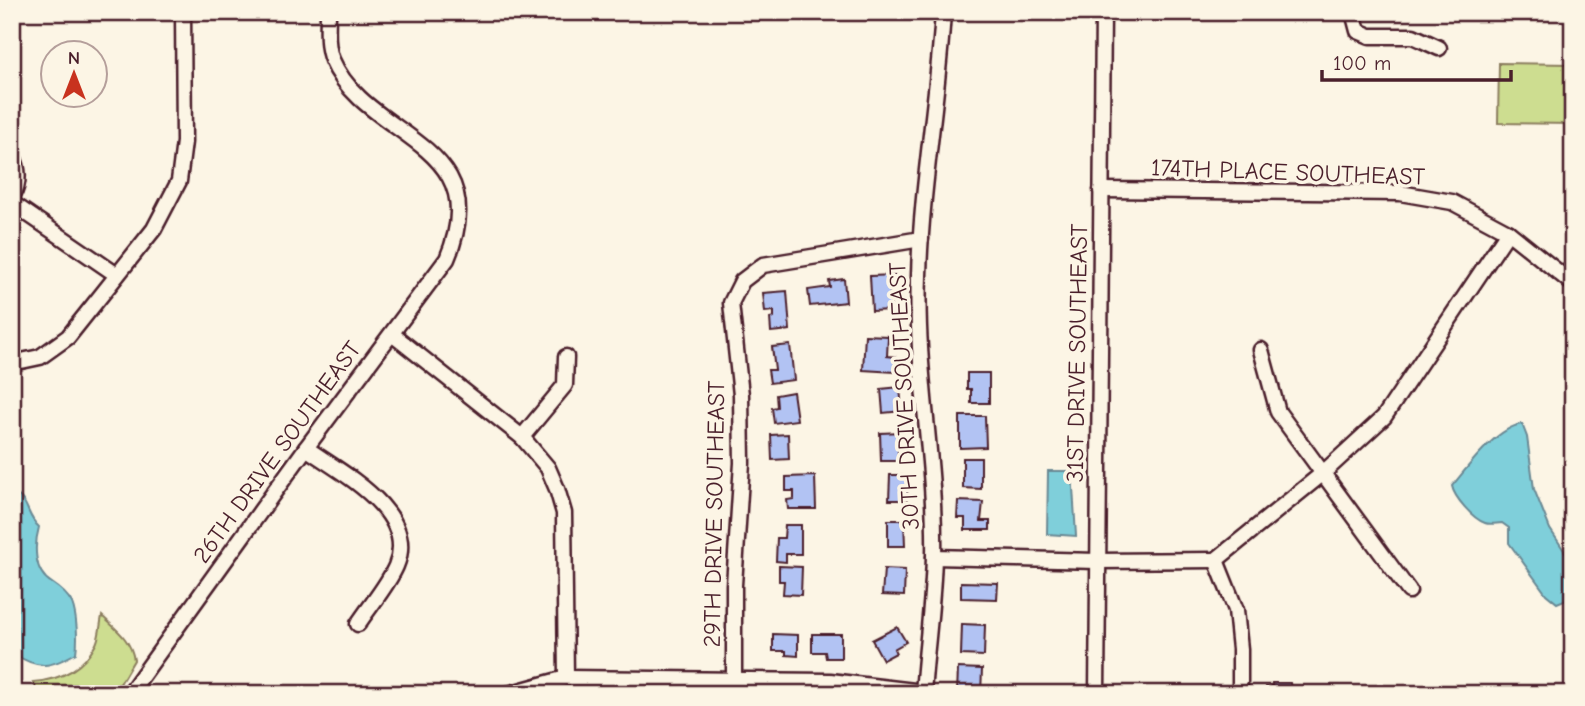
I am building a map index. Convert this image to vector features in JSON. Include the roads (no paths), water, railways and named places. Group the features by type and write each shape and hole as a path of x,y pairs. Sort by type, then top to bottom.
{"street":[{"path":"12,363 40,357 68,337 154,229 180,181 184,142 183,12"},
{"name":"26TH DRIVE SOUTHEAST","path":"129,694 447,258 457,236 457,197 449,174 425,147 369,105 342,79 331,58 327,35 328,12"},
{"name":"30TH DRIVE SOUTHEAST","path":"923,693 934,556 931,462 919,328 921,239 940,65 943,12"},
{"name":"31ST DRIVE SOUTHEAST","path":"1097,694 1103,12"},
{"path":"1353,12 1358,30 1370,36 1413,36 1438,48"},
{"path":"12,155 18,174 12,197"},
{"name":"174TH PLACE SOUTHEAST","path":"1101,190 1400,193 1452,202 1508,232 1573,284"},
{"path":"12,203 117,275"},
{"path":"934,556 1097,561 1216,560 1322,474 1384,417 1508,232"},
{"name":"29TH DRIVE SOUTHEAST","path":"734,687 734,585 742,463 741,395 731,303 742,281 763,265 921,239"},
{"path":"392,334 522,437 548,468 564,513 566,678"},
{"path":"1261,350 1278,412 1409,591"},
{"path":"522,437 565,385 566,357"},
{"path":"306,448 381,502 395,523 399,543 397,565 358,624"},
{"path":"1216,560 1236,610 1240,649 1240,694"},
{"path":"508,694 566,678 734,687 830,681 923,693"}],"water":[{"path":"1522,424 1527,437 1534,489 1550,529 1573,564 1573,594 1557,603 1546,594 1509,543 1509,528 1502,523 1487,524 1480,521 1460,501 1452,486 1493,440 1512,427"},
{"path":"1048,471 1072,471 1076,536 1047,534"},
{"path":"16,494 39,527 36,558 41,572 68,597 75,614 76,653 51,664 37,664 12,653 12,496"}]}
